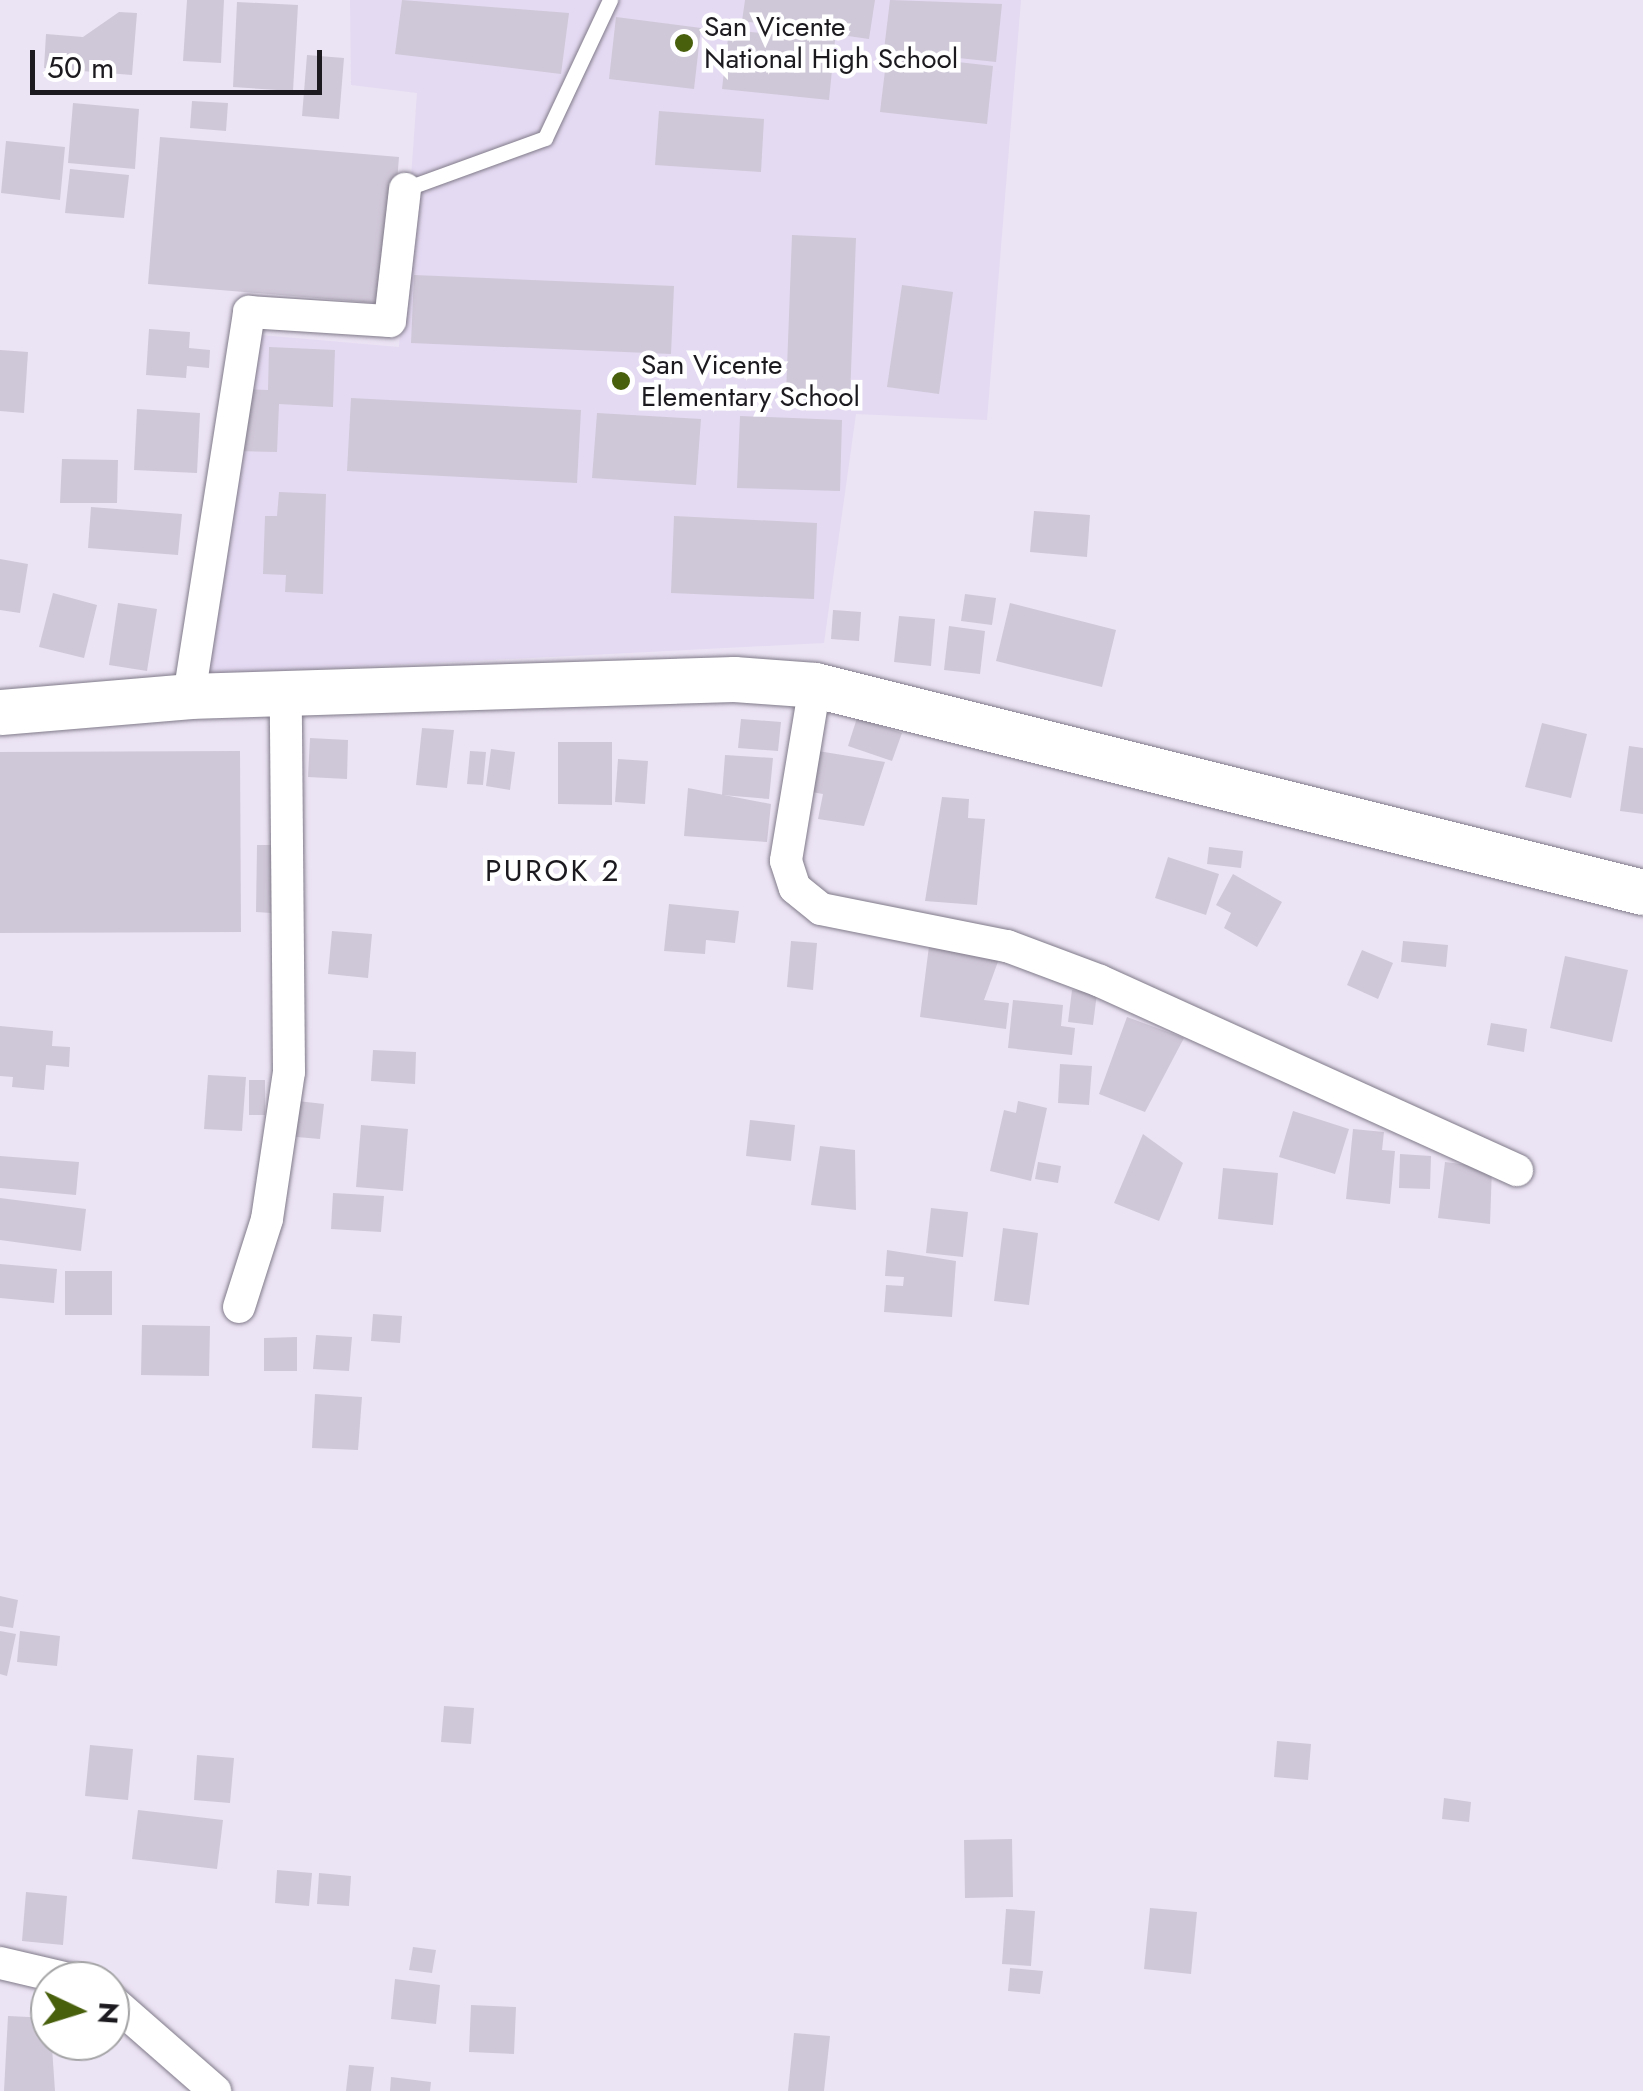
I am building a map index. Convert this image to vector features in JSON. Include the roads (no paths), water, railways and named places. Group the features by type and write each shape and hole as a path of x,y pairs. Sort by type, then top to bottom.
{"street":[{"path":"189,696 249,312 390,321 405,189"},
{"path":"0,712 189,696 734,679 815,685 1643,892"},
{"path":"815,685 786,861 795,888 821,909 1008,946 1100,980 1518,1170"},
{"path":"238,1307 267,1219 288,1072 286,695"},
{"path":"0,1963 30,1970"},
{"path":"130,2017 215,2091"}],"lane":[{"path":"405,189 545,138 610,0"}],"place":[{"name":"San Vicente National High School","path":"684,43"},
{"name":"San Vicente Elementary School","path":"621,381"}],"district":[{"name":"PUROK 2","path":"553,871"}]}
